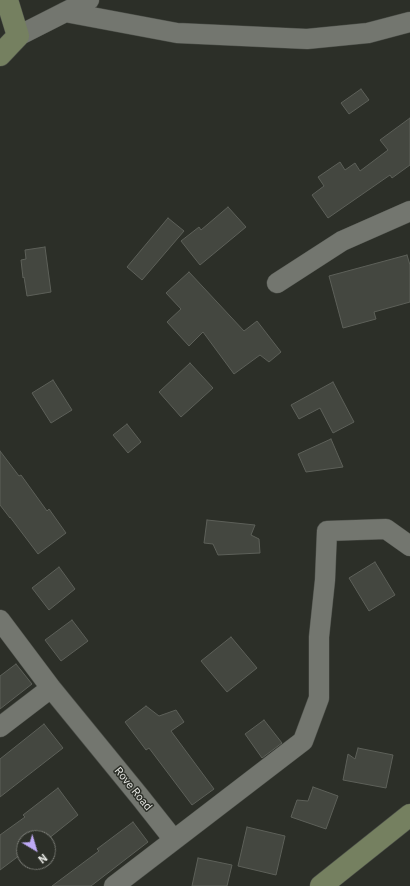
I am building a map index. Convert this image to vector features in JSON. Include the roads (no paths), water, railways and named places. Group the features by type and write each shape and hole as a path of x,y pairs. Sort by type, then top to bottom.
{"main road":[{"path":"0,55 18,36 7,0"},
{"path":"321,886 410,815"}],"street":[{"path":"18,36 89,0"},
{"path":"65,12 176,33 307,39 368,33 410,22"},
{"path":"277,283 342,241 410,211"},
{"path":"114,886 303,741 319,698 319,637 325,580 327,531 386,529 410,546"},
{"name":"Rove Road","path":"0,620 48,684 174,840"},
{"path":"0,726 48,684"}]}
